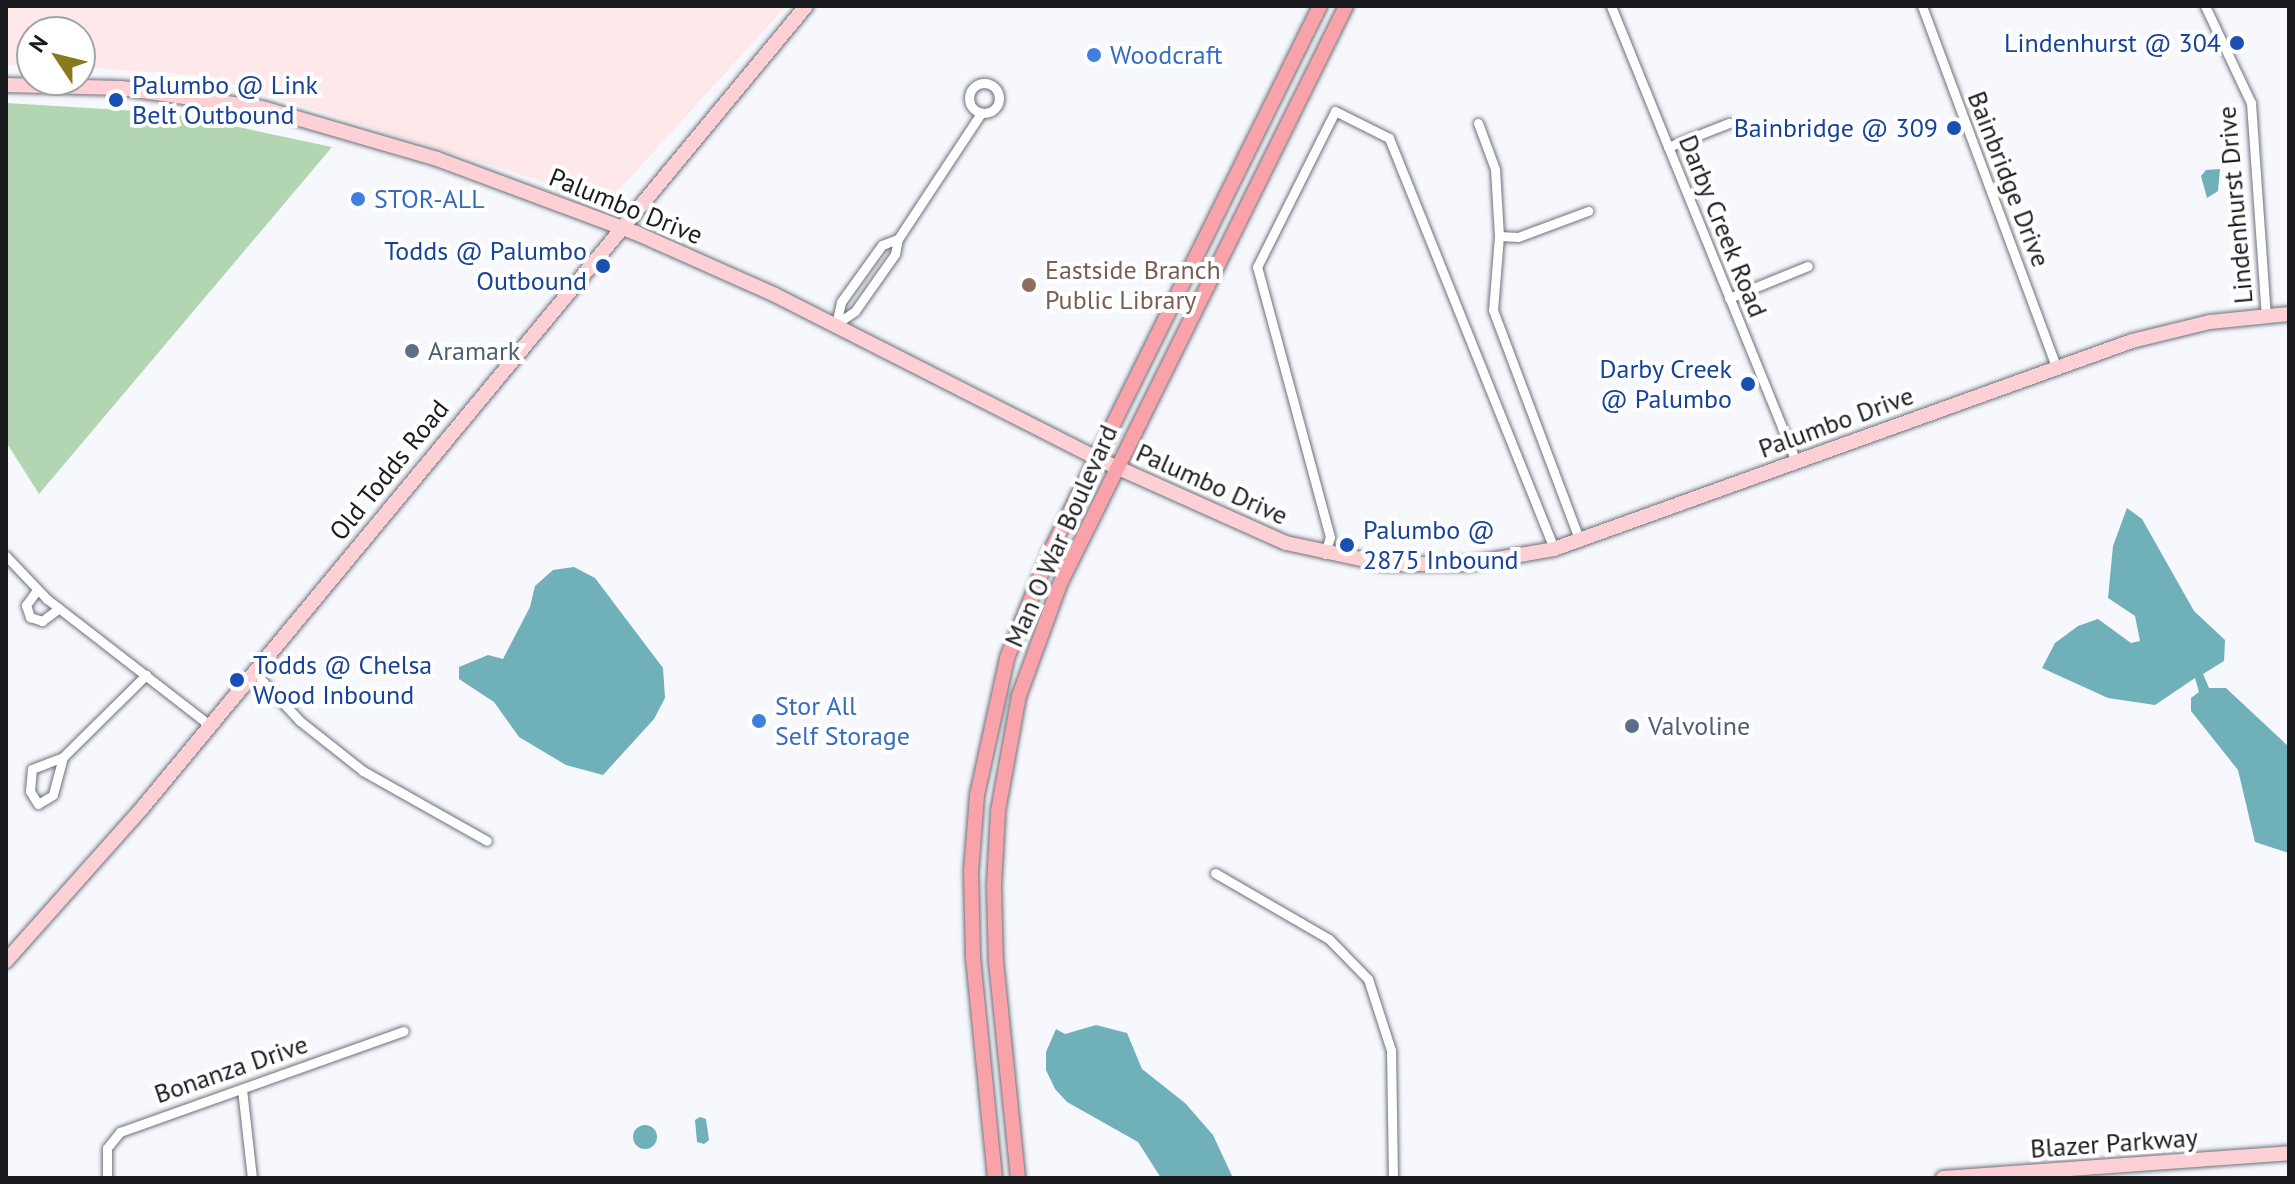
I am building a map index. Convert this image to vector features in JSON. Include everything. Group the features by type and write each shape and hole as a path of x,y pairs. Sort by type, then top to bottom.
{"main road":[{"name":"Man O War Boulevard","path":"995,1178 973,958 971,872 977,795 1007,658 1033,590 1096,458 1320,6"},
{"name":"Man O War Boulevard","path":"1018,1178 996,963 998,811 1028,665 1060,584 1346,6"}],"street":[{"name":"Old Todds Road","path":"6,961 211,726 618,227 806,6"},
{"name":"Darby Creek Road","path":"1611,6 1796,461"},
{"name":"Bainbridge Drive","path":"1922,6 2056,366"},
{"name":"Lindenhurst Drive","path":"2205,6 2243,75 2251,103 2266,315"},
{"name":"Palumbo Drive","path":"6,85 172,93 302,117 437,159 618,227 836,324 1096,458 1286,543 1325,554 1443,566 1554,549 1580,541 2056,366 2180,327 2289,314"},
{"path":"1325,554 1330,537 1257,267 1335,111 1389,138 1554,549"},
{"path":"836,324 855,311 895,254 898,239 981,113"},
{"path":"1478,123 1495,169 1499,236 1493,310 1580,541"},
{"path":"1668,147 1729,123"},
{"path":"1499,236 1518,237 1588,211"},
{"path":"836,324 841,302 882,245 898,239"},
{"path":"1729,298 1808,266"},
{"path":"6,556 37,590 211,726"},
{"path":"37,590 26,605 30,617 47,620 59,608"},
{"path":"254,672 300,721 363,771 487,841"},
{"path":"63,757 53,795 38,804 30,791 32,769 63,757 146,675"},
{"path":"1215,873 1337,944 1368,979 1391,1050 1393,1178"},
{"name":"Bonanza Drive","path":"107,1178 107,1148 120,1132 404,1031"},
{"path":"242,1089 252,1178"},
{"name":"Blazer Parkway","path":"1943,1178 2289,1153"}],"shaded area":[{"path":"6,6 786,6 608,202 207,76 96,68 96,16 16,16 16,65 6,66"}],"green space":[{"path":"6,103 172,113 332,147 39,494 6,442"}],"water":[{"path":"2220,169 2218,191 2207,198 2201,176 2206,170"},
{"path":"2127,508 2142,519 2194,611 2225,640 2224,661 2203,674 2209,688 2226,688 2289,747 2289,853 2255,842 2238,770 2191,711 2191,698 2199,692 2195,678 2155,705 2108,698 2042,668 2055,643 2078,626 2098,619 2131,643 2140,641 2135,616 2108,598 2113,546"},
{"path":"574,567 595,578 663,668 665,698 654,719 603,775 566,765 519,737 494,702 459,679 459,667 488,655 503,659 530,607 535,586 553,570"},
{"path":"1096,1025 1127,1033 1142,1069 1185,1103 1213,1135 1233,1178 1161,1178 1138,1142 1067,1102 1055,1089 1046,1070 1046,1052 1056,1029 1065,1034"},
{"path":"700,1117 706,1119 709,1140 704,1144 697,1142 695,1120"},
{"path":"645,1125 656,1132 657,1137 650,1148 645,1149 634,1142 633,1137 640,1126"}],"place":[{"name":"Lindenhurst @ 304","path":"2237,43"},
{"name":"Woodcraft","path":"1094,55"},
{"name":"Palumbo @ Link Belt Outbound","path":"116,100"},
{"name":"Bainbridge @ 309","path":"1954,128"},
{"name":"STOR-ALL","path":"358,199"},
{"name":"Todds @ Palumbo Outbound","path":"603,266"},
{"name":"Eastside Branch Public Library","path":"1029,285"},
{"name":"Aramark","path":"412,351"},
{"name":"Darby Creek @ Palumbo","path":"1748,384"},
{"name":"Palumbo @ 2875 Inbound","path":"1347,545"},
{"name":"Todds @ Chelsa Wood Inbound","path":"237,680"},
{"name":"Stor All Self Storage","path":"759,721"},
{"name":"Valvoline","path":"1632,726"}]}
